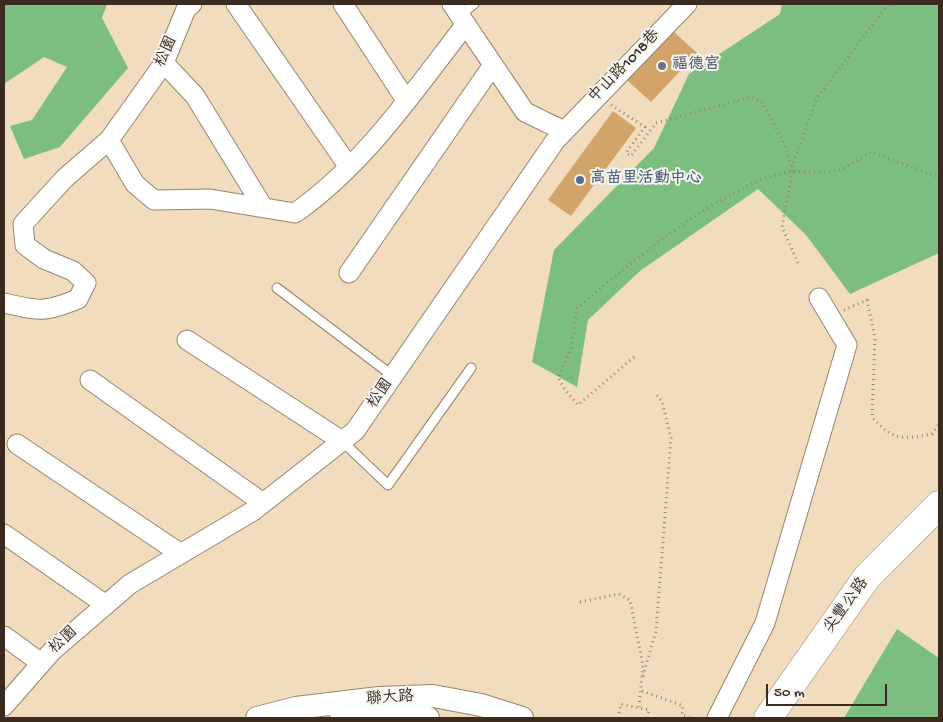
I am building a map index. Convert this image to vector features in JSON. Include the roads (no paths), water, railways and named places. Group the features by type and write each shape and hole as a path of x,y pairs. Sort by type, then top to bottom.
{"main road":[{"name":"尖豐公路","path":"768,718 866,577 939,505"},
{"name":"尖豐公路","path":"784,718 883,585 939,528"}],"street":[{"name":"松園","path":"4,303 39,311 53,309 78,299 86,283 73,271 44,259 25,245 23,224 65,178 109,140 164,63 186,8 192,4"},
{"path":"236,4 350,167"},
{"path":"343,4 406,100"},
{"name":"中山路1018巷","path":"564,131 687,4"},
{"path":"109,140 135,184 154,200 210,199 296,214 320,196 363,154 406,100 463,12 493,65 525,112 564,131"},
{"path":"164,63 195,96 263,207"},
{"path":"349,273 493,65"},
{"name":"松園","path":"4,706 52,650 130,584 263,504 355,431 554,141 564,131"},
{"path":"717,718 765,623 846,345 819,298"},
{"path":"187,340 342,441"},
{"path":"90,380 263,504"},
{"path":"17,444 181,554"},
{"path":"4,534 106,605"},
{"path":"4,636 41,663"},
{"name":"聯大路","path":"257,718 296,708 379,698 434,696 481,705 522,718"},
{"name":"聯大路","path":"342,718 418,715 428,718"}],"lane":[{"path":"277,288 393,376"},
{"path":"342,441 388,485 471,368"}],"place":[{"name":"福德宮","path":"662,66"},
{"name":"高苗里活動中心","path":"580,180"}]}
